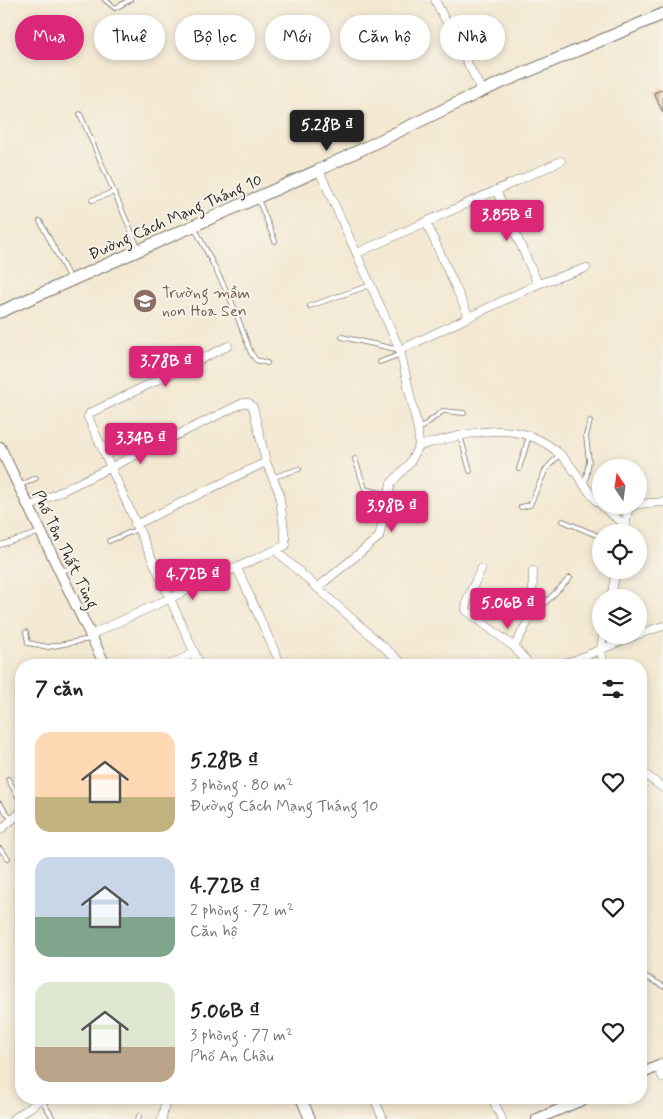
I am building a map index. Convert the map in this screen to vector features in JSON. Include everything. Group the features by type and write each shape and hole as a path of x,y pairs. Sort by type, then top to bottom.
{"main road":[{"name":"Đường Cách Mạng Tháng 10","path":"0,312 319,170 482,91 663,14"}],"street":[{"path":"435,0 482,91"},
{"path":"357,253 561,162"},
{"path":"317,588 379,537 391,483 409,464 419,446 418,430 400,352 319,170"},
{"path":"496,190 538,284"},
{"path":"426,222 469,317"},
{"path":"400,352 538,284 586,268"},
{"path":"198,659 89,422 90,413 228,346"},
{"path":"29,507 246,403 253,407 266,462 274,477 281,504 286,545 91,637"},
{"path":"419,446 460,435 502,429 529,436 552,447 560,454 601,506 620,524"},
{"name":"Phố Tôn Thất Tùng","path":"0,447 102,659"},
{"path":"137,527 266,462"},
{"path":"648,503 663,502"},
{"path":"275,550 397,659"},
{"path":"237,568 278,659"},
{"path":"481,569 467,600 466,610 514,648 524,659"},
{"path":"514,648 532,614 533,571"},
{"path":"647,632 663,626"},
{"path":"602,644 602,659"},
{"path":"574,659 614,644"},
{"path":"182,659 195,653"},
{"path":"647,775 662,786"},
{"path":"0,830 15,817"},
{"path":"647,1071 660,1066 663,1078"},
{"path":"13,1119 33,1104"},
{"path":"162,1119 165,1104"},
{"path":"304,1104 310,1119"},
{"path":"377,1104 383,1119"},
{"path":"495,1104 502,1119"},
{"path":"538,1119 573,1104"}],"lane":[{"path":"104,0 115,8 130,0"},
{"path":"80,114 140,250"},
{"path":"92,200 114,192"},
{"path":"258,197 275,241"},
{"path":"40,221 71,281"},
{"path":"194,226 231,300 251,353 256,360 267,363"},
{"path":"310,306 371,285"},
{"path":"342,337 400,352"},
{"path":"380,362 400,352"},
{"path":"418,430 443,411 464,414"},
{"path":"585,487 589,461 586,436 590,421"},
{"path":"460,435 470,471"},
{"path":"519,469 529,436"},
{"path":"521,507 530,505 546,470 560,454"},
{"path":"354,459 365,490 388,495"},
{"path":"274,477 299,469"},
{"path":"19,486 36,478"},
{"path":"563,521 592,532"},
{"path":"108,541 137,527"},
{"path":"0,545 41,532"},
{"path":"60,572 79,565"},
{"path":"532,607 546,602 570,578"},
{"path":"26,632 28,643 48,646 91,637"},
{"path":"8,779 15,791"},
{"path":"0,804 12,820"},
{"path":"0,849 8,858"},
{"path":"647,977 663,986"},
{"path":"45,1104 53,1118"}],"building":[{"path":"663,89 663,113 654,93"}],"place":[{"name":"Trường mầm non Hoa Sen","path":"145,301"}]}
